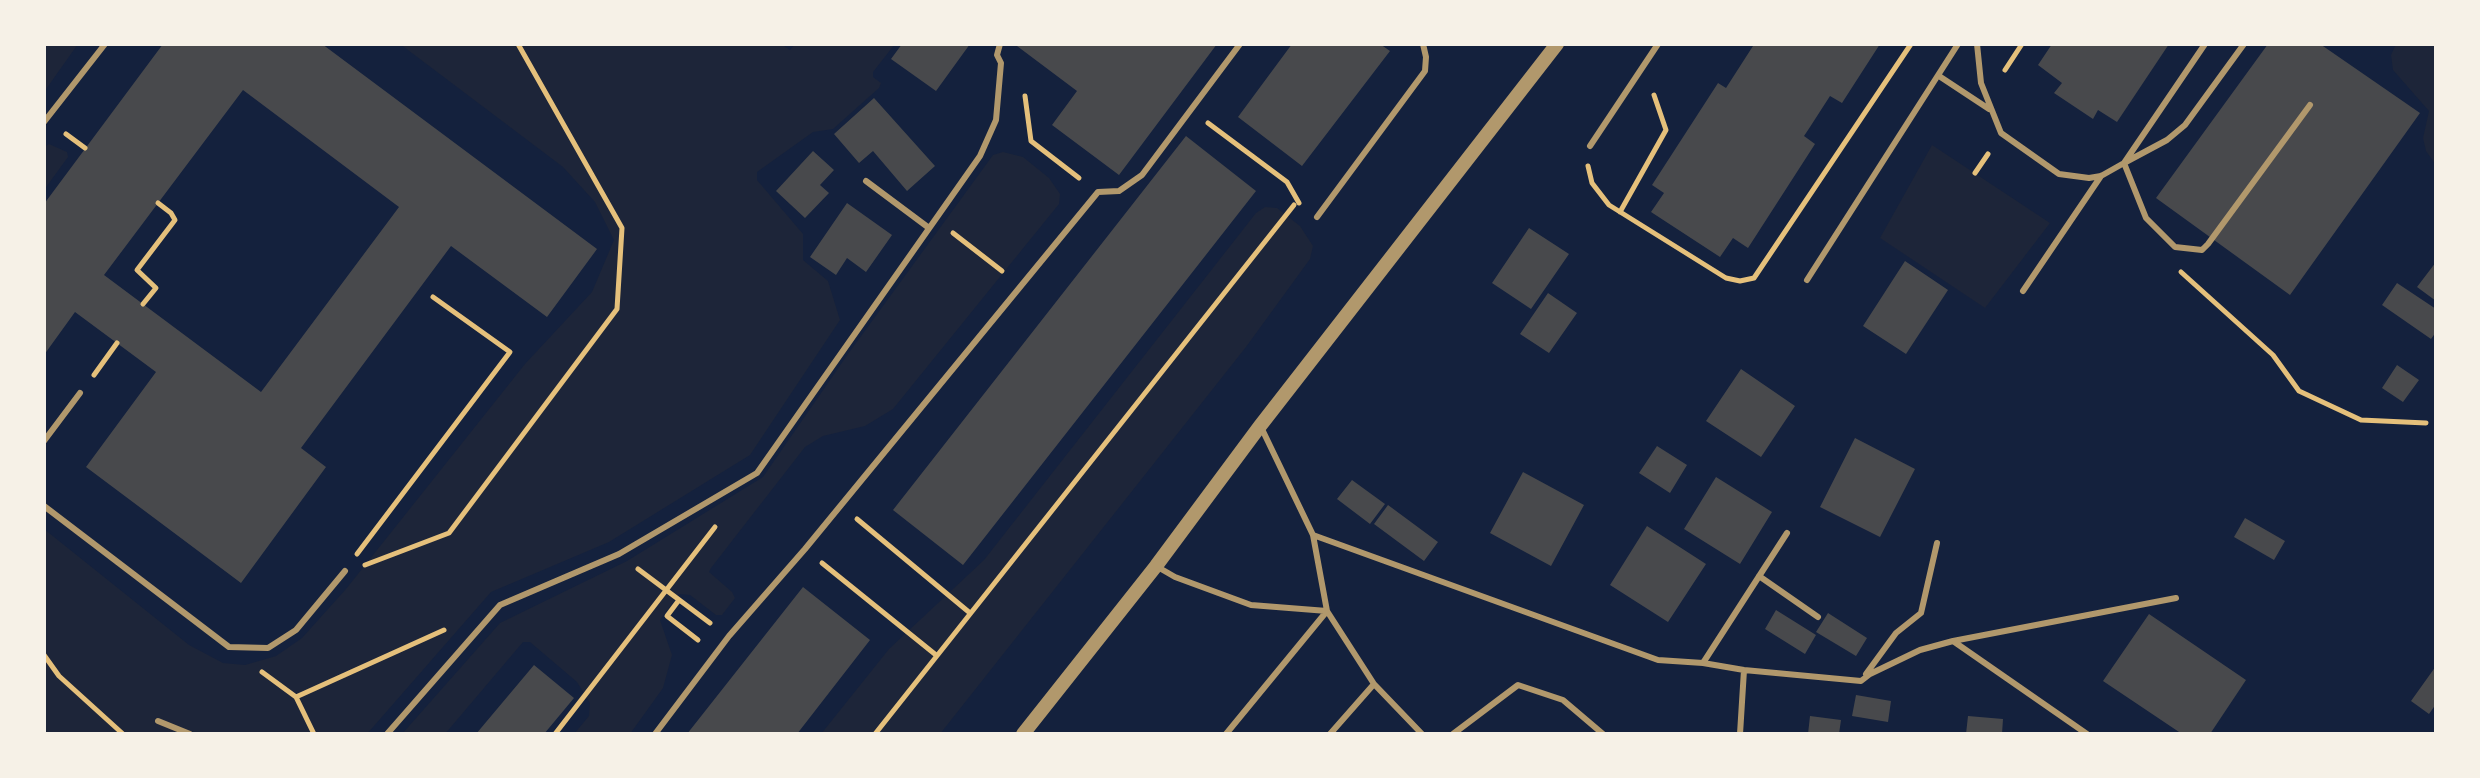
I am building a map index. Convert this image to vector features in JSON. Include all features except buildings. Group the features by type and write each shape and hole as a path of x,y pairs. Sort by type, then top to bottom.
{"street":[{"path":"1023,734 1557,44"}],"lane":[{"path":"44,122 105,44"},
{"path":"387,734 500,605 619,554 757,473 980,156 996,120 1001,63 997,55 1000,44"},
{"path":"655,734 729,636 805,549 1098,192 1119,191 1142,175 1240,44"},
{"path":"1317,217 1425,71 1423,44"},
{"path":"1590,146 1658,44"},
{"path":"1807,280 1958,44"},
{"path":"1977,44 1981,83 2001,133 2059,174 2073,178 2101,176 2167,140 2185,125 2244,44"},
{"path":"2124,163 2205,44"},
{"path":"1939,76 1989,109"},
{"path":"2124,163 2146,218 2175,247 2202,250 2310,105"},
{"path":"2023,291 2101,176"},
{"path":"866,181 929,228"},
{"path":"44,441 80,393"},
{"path":"1260,426 1313,535 1327,611 1374,684 1422,734"},
{"path":"44,506 229,647 268,648 296,630 345,571"},
{"path":"1703,663 1787,533"},
{"path":"1313,535 1658,660 1861,681 1920,650 1953,641 2176,598"},
{"path":"1861,681 1896,633 1921,613 1937,543"},
{"path":"1156,566 1175,577 1251,605 1327,611"},
{"path":"1759,576 1818,617"},
{"path":"1226,734 1327,611"},
{"path":"1953,641 2087,734"},
{"path":"1740,734 1744,670"},
{"path":"1330,734 1374,684"},
{"path":"1453,734 1518,685 1563,700 1603,734"},
{"path":"158,721 190,734"}],"path":[{"path":"345,571 385,560 449,533 617,309 622,228 518,44"},
{"path":"1590,146 1587,165 1592,183 1609,205 1726,278 1740,281 1754,278 1911,44"},
{"path":"2005,78 2005,70 2022,44"},
{"path":"1620,212 1666,130 1653,92"},
{"path":"1025,95 1031,141 1098,192"},
{"path":"875,734 1297,202 1287,182 1192,111"},
{"path":"143,304 156,288 137,270 175,220 158,203"},
{"path":"935,219 1022,286"},
{"path":"2178,269 2273,355 2299,391 2361,420 2426,423"},
{"path":"345,571 510,352 433,297"},
{"path":"80,393 117,343"},
{"path":"841,505 970,613"},
{"path":"805,549 936,655"},
{"path":"619,554 729,636"},
{"path":"555,734 666,590"},
{"path":"667,616 679,600"},
{"path":"314,734 296,697 500,605"},
{"path":"44,655 59,676 123,734"}],"shaded area":[{"path":"44,44 78,44 44,92"},
{"path":"400,44 781,44 790,50 795,44 895,44 873,72 873,77 881,83 879,88 833,129 813,132 757,172 757,180 803,234 803,260 828,281 840,320 750,455 609,542 491,592 367,734 44,734 44,529 189,645 223,663 245,665 276,656 302,638 346,589 525,364 592,292 614,240 595,202 563,167"},
{"path":"2396,44 2436,44 2436,165 2426,151 2423,138 2429,111 2393,70 2391,55"},
{"path":"49,144 67,152 68,157 44,190 44,147"},
{"path":"1932,145 2050,223 1985,308 1880,238"},
{"path":"1003,152 1023,157 1049,178 1060,194 1059,204 893,409 865,426 823,436 805,447 709,572 735,598 722,615 716,615 690,595 679,594 660,620 672,655 663,688 630,734 574,734 589,716 590,703 577,682 530,642 523,642 445,734 402,734 500,623 627,561 763,477 993,155"},
{"path":"1265,207 1277,208 1300,226 1313,246 1310,259 1246,347 940,734 821,734 889,649 984,560 1256,213"}]}
